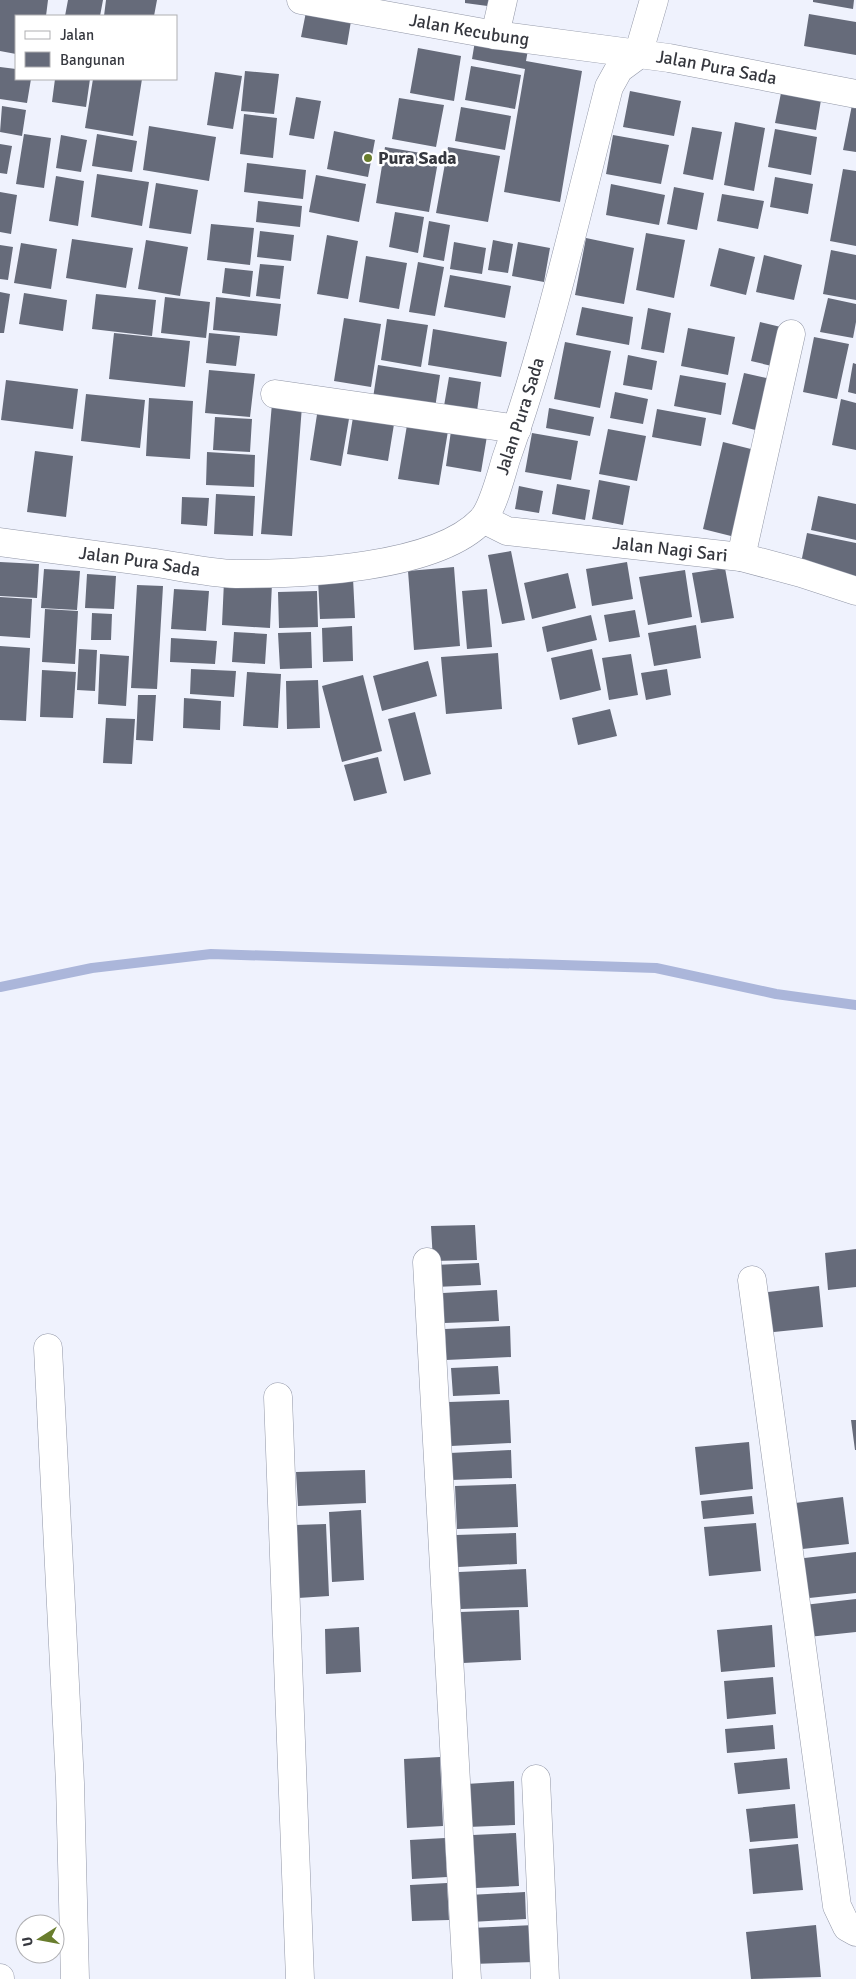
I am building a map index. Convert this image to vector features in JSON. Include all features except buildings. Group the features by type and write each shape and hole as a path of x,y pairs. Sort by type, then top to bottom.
{"street":[{"name":"Jalan Kecubung","path":"301,0 495,35 638,55"},
{"path":"495,35 503,0"},
{"path":"638,55 654,0"},
{"name":"Jalan Pura Sada","path":"0,542 234,574 310,570 420,555 456,541 483,519 517,429 548,322 609,87 619,68 638,55 670,58 856,94"},
{"path":"741,557 791,334"},
{"path":"276,394 517,429"},
{"name":"Jalan Nagi Sari","path":"483,519 507,531 741,557 801,573 856,591"},
{"path":"427,1262 467,1979"},
{"path":"752,1280 837,1906 847,1927 856,1932"},
{"path":"48,1348 70,1783 75,1979"},
{"path":"278,1397 300,1979"},
{"path":"536,1779 545,1979"}],"waterway":[{"path":"0,987 92,968 211,954 656,968 776,994 856,1005"}],"place":[{"name":"Pura Sada","path":"368,158"}]}
